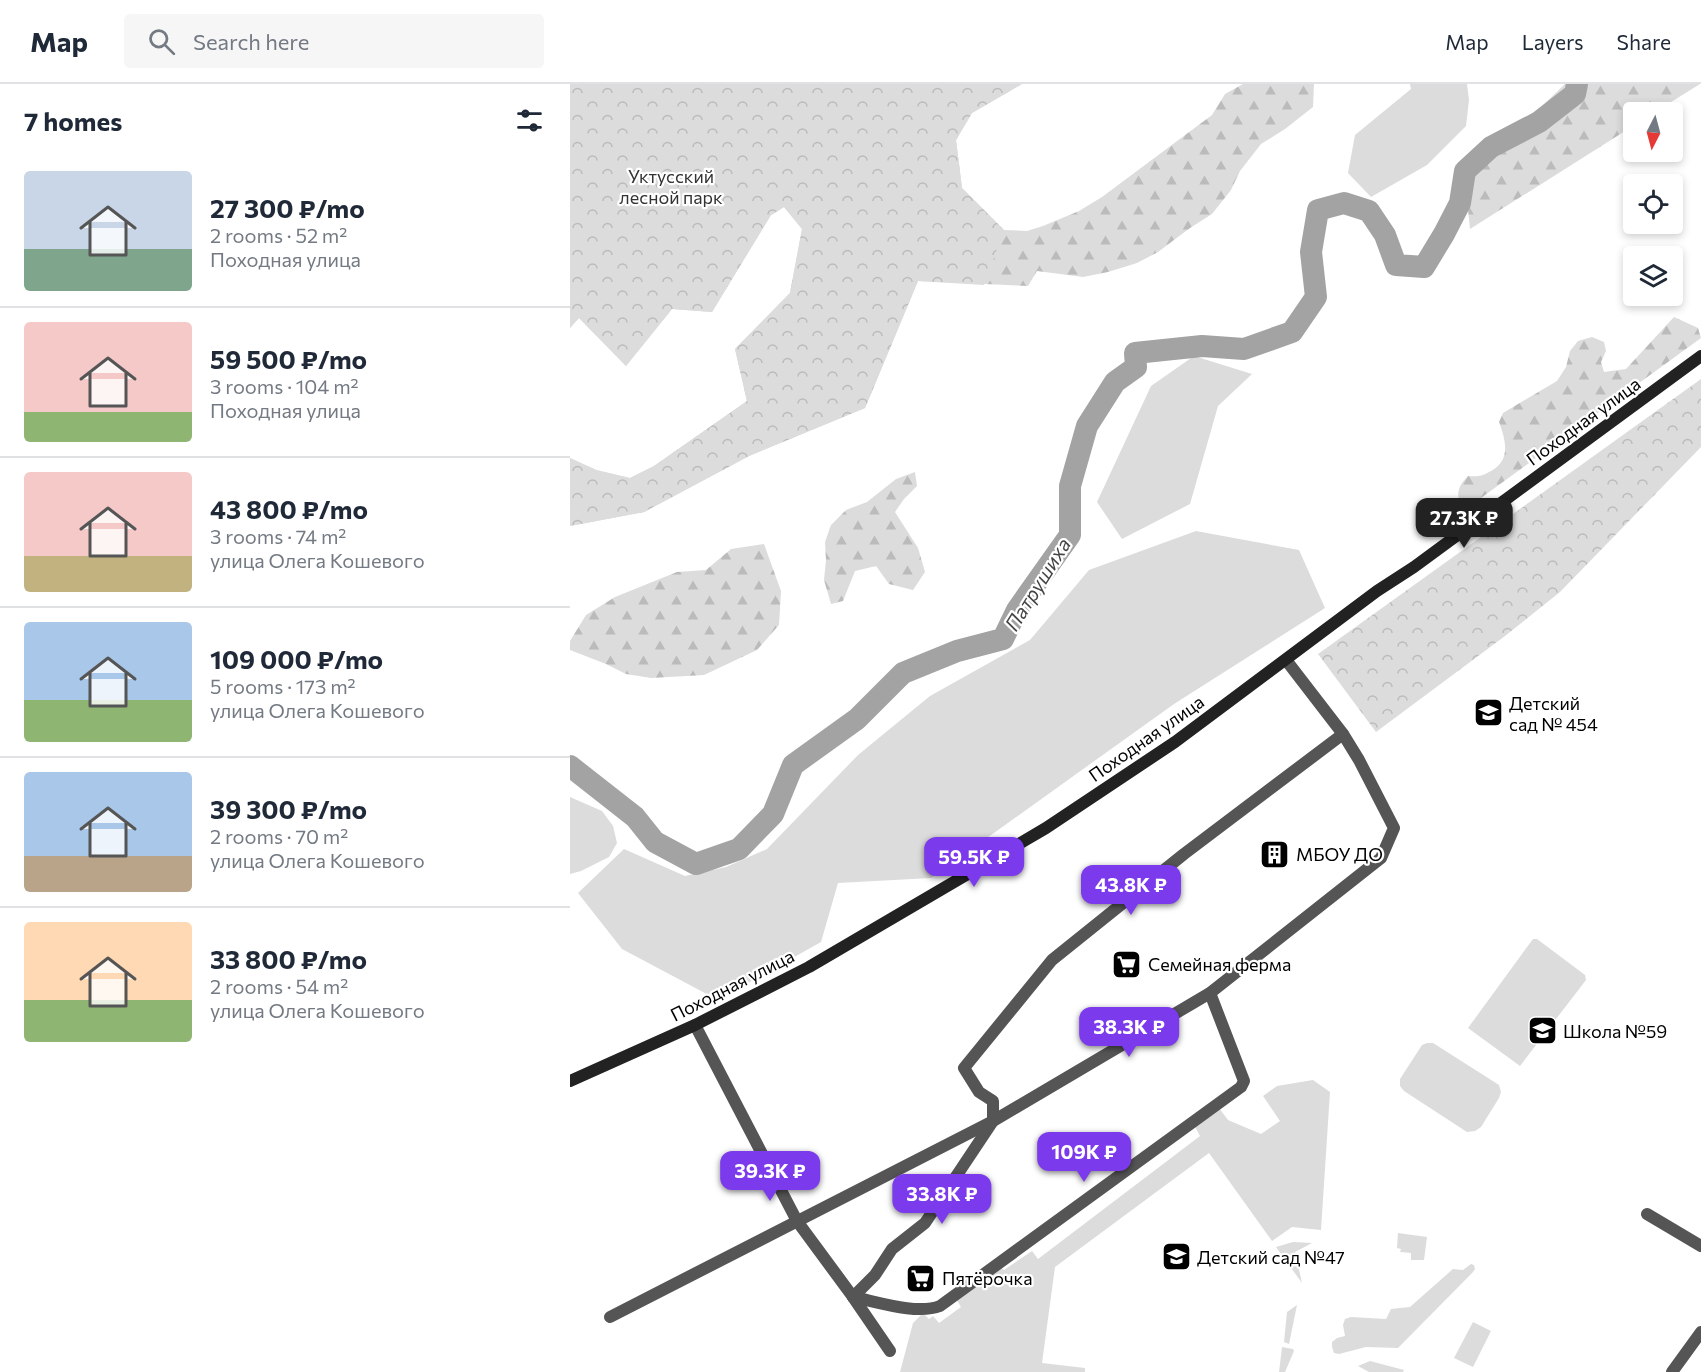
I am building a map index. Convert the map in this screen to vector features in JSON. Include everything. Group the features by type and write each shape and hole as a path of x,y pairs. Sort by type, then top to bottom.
{"main road":[{"name":"Походная улица","path":"570,1081 695,1025 809,967 1047,828 1175,742 1377,591 1414,567 1701,356"}],"street":[{"path":"610,1317 993,1121 1209,993 1381,858 1394,828 1359,760 1286,660"},
{"path":"853,1297 875,1275 892,1249 925,1223 993,1121 993,1101 979,1092 963,1068 1052,960 1184,854 1342,734"},
{"path":"853,1297 920,1310 940,1306 1241,1088 1244,1081 1209,993"},
{"path":"695,1025 797,1221 891,1351"},
{"path":"1647,1214 1701,1246"},
{"path":"1672,1372 1701,1332"}],"green space":[{"name":"Уктусский лесной парк","path":"570,84 1022,84 972,113 956,140 962,188 1004,230 1027,231 1079,211 1102,197 1212,115 1225,94 1243,84 1314,84 1313,107 1261,144 1240,171 1231,190 1212,214 1158,252 1137,263 1083,277 1037,271 1028,286 918,281 865,408 749,456 644,512 570,526 570,458 596,470 630,478 654,466 747,401 735,349 790,293 802,229 784,207 771,215 712,312 672,309 626,366 579,318 570,328"},
{"name":"Уктусский лесной парк","path":"570,84 1022,84 972,113 956,140 962,188 1004,230 984,285 918,281 865,408 749,456 644,512 570,526 570,458 596,470 630,478 654,466 747,401 735,349 790,293 802,229 784,207 771,215 712,312 672,309 626,366 579,318 570,328"},
{"path":"1410,84 1467,84 1469,100 1466,126 1427,165 1371,197 1348,173 1355,135 1411,89"},
{"path":"1565,84 1700,84 1671,102 1623,102 1623,132 1470,229 1465,180"},
{"path":"1674,317 1698,328 1701,338 1463,511 1458,492 1464,480 1468,476 1480,476 1491,471 1502,461 1505,443 1499,422 1503,413 1557,381 1566,367 1570,351 1578,341 1592,337 1604,342 1606,351 1601,362 1604,372 1626,369"},
{"path":"1194,356 1252,374 1218,406 1190,504 1122,539 1097,502 1151,386"},
{"path":"1701,379 1701,447 1560,592 1376,732 1318,654"},
{"path":"915,472 917,486 895,512 918,548 925,572 913,590 889,584 876,566 855,571 843,601 831,604 824,580 825,542 831,525 846,510 867,502 896,479"},
{"path":"1196,531 1299,550 1325,608 1174,704 931,878 838,883 821,942 718,1000 622,949 578,893 624,849 685,876 726,867 767,849 858,755 930,696 1030,640 1089,570"},
{"path":"764,544 781,591 779,625 757,650 704,675 651,678 626,674 570,650 570,641 586,615 615,597 677,572 706,570 731,549"},
{"path":"570,797 602,811 613,826 617,843 609,857 570,874"},
{"path":"1533,939 1537,939 1585,975 1586,980 1520,1066 1468,1028"},
{"path":"1433,1043 1499,1085 1501,1092 1499,1098 1481,1127 1475,1131 1467,1132 1404,1091 1400,1086 1400,1079 1422,1045"},
{"path":"1313,1080 1330,1092 1321,1230 1292,1227 1272,1241 1209,1153 1055,1267 1042,1363 1085,1368 1085,1372 900,1372 913,1323 923,1313 929,1319 933,1316 939,1323 961,1307 956,1299 1000,1267 1004,1270 1032,1251 1038,1259 1200,1136 1194,1125 1219,1108 1228,1120 1261,1134 1280,1121 1263,1096 1277,1086"},
{"path":"1398,1233 1427,1237 1424,1260 1411,1260 1411,1253 1400,1252 1401,1249 1397,1248"},
{"path":"1293,1242 1312,1243 1295,1252 1302,1283 1276,1247"},
{"path":"1471,1264 1475,1269 1473,1272 1398,1348 1366,1347 1339,1354 1334,1353 1332,1342 1345,1336 1343,1325 1345,1319 1351,1317 1386,1319 1391,1309 1410,1307 1453,1269 1463,1270"},
{"path":"1297,1305 1289,1344 1284,1342 1287,1312"},
{"path":"1473,1322 1491,1331 1473,1367 1454,1358"},
{"path":"1282,1347 1294,1351 1285,1372 1279,1372"},
{"path":"1370,1361 1404,1370 1403,1372 1369,1372 1358,1366"}],"waterway":[{"name":"Патрушиха","path":"570,766 635,817 655,842 696,864 739,849 773,814 793,765 857,719 903,673 957,651 1003,639 1017,610 1070,535 1070,486 1087,426 1115,382 1136,367 1135,353 1202,346 1244,349 1292,332 1316,297 1311,252 1318,210 1344,203 1369,211 1385,235 1396,265 1424,267 1460,203 1465,171 1491,147 1539,122 1575,94 1577,84"}],"place":[{"name":"Детский сад № 454","path":"1488,713"},
{"name":"МБОУ ДО","path":"1275,854"},
{"name":"Семейная ферма","path":"1127,964"},
{"name":"Школа №59","path":"1542,1031"},
{"name":"Детский сад №47","path":"1176,1257"},
{"name":"Пятёрочка","path":"921,1278"}]}
